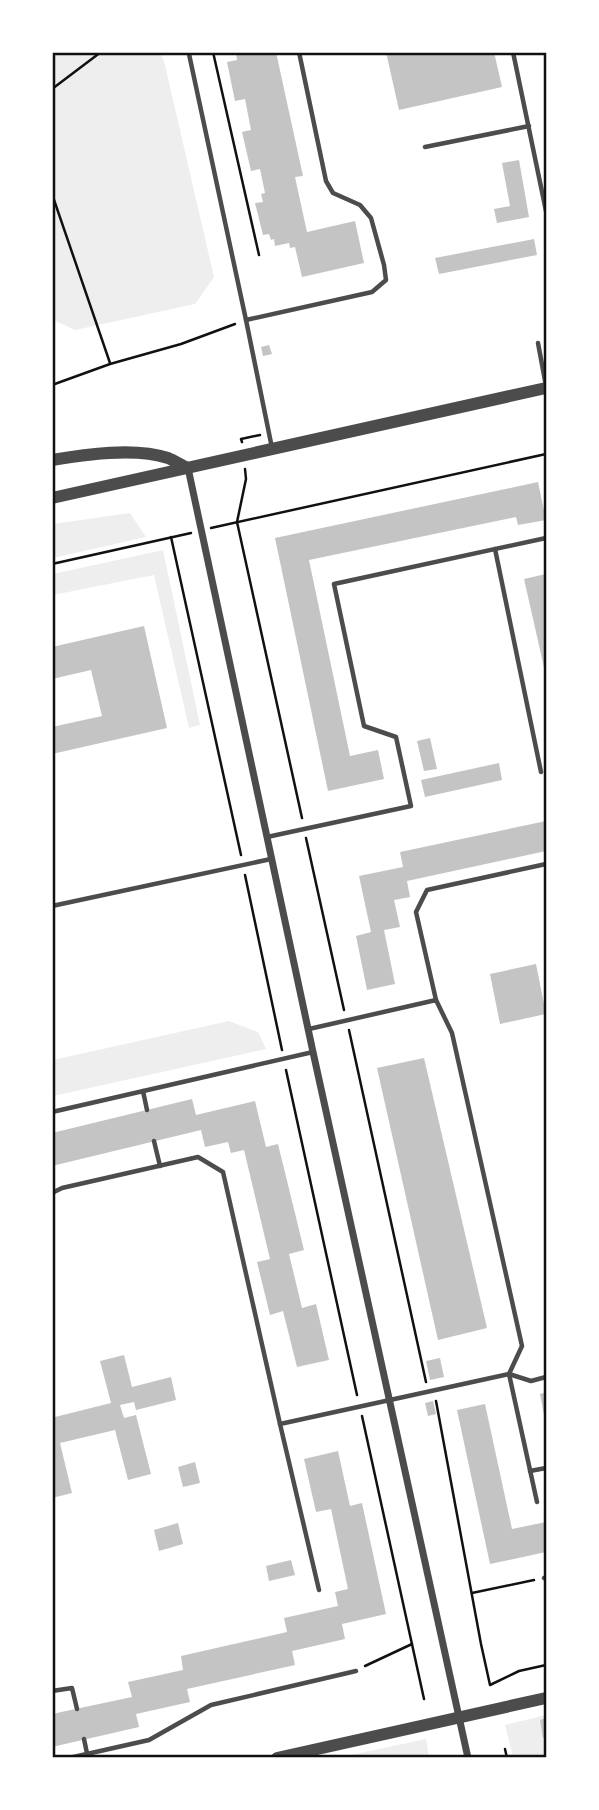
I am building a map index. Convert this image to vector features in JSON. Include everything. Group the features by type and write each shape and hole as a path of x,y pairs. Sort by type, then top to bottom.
{"street":[{"path":"52,498 546,389"},
{"path":"52,460 129,452 166,458 188,468"},
{"path":"188,468 468,1758"},
{"path":"277,1758 547,1699"}],"lane":[{"path":"246,320 372,292 386,280 371,218 360,205 333,193 326,181 299,52"},
{"path":"513,52 547,211"},
{"path":"189,54 273,449"},
{"path":"425,147 529,127"},
{"path":"538,343 546,389"},
{"path":"267,837 411,806 396,737 364,726 334,584 547,538"},
{"path":"495,549 541,772"},
{"path":"52,906 271,859"},
{"path":"537,1502 509,1374 522,1346 452,1032 436,1000 416,912 427,890 547,864"},
{"path":"308,1030 436,1000"},
{"path":"52,1112 313,1052"},
{"path":"143,1091 147,1110"},
{"path":"154,1141 160,1166"},
{"path":"52,1193 62,1188 198,1157 223,1172 319,1590"},
{"path":"280,1424 509,1374 531,1381 547,1377"},
{"path":"530,1471 547,1468"},
{"path":"69,1758 88,1756 149,1740 211,1705 356,1671"},
{"path":"52,1691 72,1688 77,1709"},
{"path":"84,1740 88,1756"}],"path":[{"path":"52,89 101,52"},
{"path":"213,52 259,255"},
{"path":"52,194 110,364"},
{"path":"52,385 110,364 181,344 246,320"},
{"path":"241,439 246,479 237,522 428,1392"},
{"path":"52,564 547,454"},
{"path":"171,537 424,1699"},
{"path":"434,1391 490,1685 519,1671 547,1665"},
{"path":"472,1592 545,1578"},
{"path":"356,1671 412,1644"},
{"path":"505,1749 507,1758"}],"shaded area":[{"path":"53,53 160,53 214,277 195,304 75,330 53,320"},
{"path":"130,513 146,537 53,558 53,524"},
{"path":"163,550 200,725 189,728 154,575 53,595 53,574"},
{"path":"229,1021 258,1032 266,1049 53,1096 53,1060"},
{"path":"546,1715 546,1757 513,1757 505,1725"},
{"path":"426,1739 429,1757 341,1757"}],"building":[{"path":"236,52 276,52 303,176 295,177 307,232 355,221 364,263 302,277 295,247 290,248 289,243 275,246 274,239 271,240 269,234 263,235 255,203 263,202 261,194 265,193 260,169 251,171 242,132 251,130 245,99 235,101 227,62 237,60"},
{"path":"386,52 494,52 502,87 399,110"},
{"path":"519,160 529,217 497,223 494,209 510,206 502,163"},
{"path":"534,239 537,255 439,274 435,258"},
{"path":"269,345 272,354 263,356 261,347"},
{"path":"538,482 546,520 518,525 516,517 309,560 350,756 378,750 384,779 328,791 275,538"},
{"path":"546,574 546,672 545,672 524,579"},
{"path":"144,626 167,728 52,754 52,727 102,716 91,670 52,679 52,647"},
{"path":"430,738 437,769 424,771 417,741"},
{"path":"499,763 502,780 425,797 421,780"},
{"path":"546,821 546,851 407,881 410,897 394,900 400,927 384,930 395,984 367,990 356,936 371,932 359,876 403,867 400,852"},
{"path":"536,964 546,1014 500,1024 490,974"},
{"path":"424,1058 487,1328 438,1340 377,1068"},
{"path":"192,1099 196,1115 255,1101 266,1147 278,1144 304,1250 289,1254 302,1308 316,1304 329,1360 297,1367 283,1311 270,1315 257,1262 270,1259 244,1150 231,1153 228,1142 205,1147 201,1130 52,1166 52,1133"},
{"path":"124,1355 132,1387 171,1377 176,1400 136,1410 134,1402 120,1405 124,1418 136,1415 151,1474 128,1480 115,1430 60,1443 72,1493 52,1498 52,1409 55,1417 111,1403 100,1361"},
{"path":"440,1358 444,1377 430,1380 426,1361"},
{"path":"546,1392 546,1421 545,1421 540,1394"},
{"path":"433,1401 436,1414 428,1416 425,1403"},
{"path":"485,1404 512,1529 546,1522 546,1552 490,1564 457,1410"},
{"path":"338,1451 350,1506 362,1503 386,1614 342,1624 345,1639 292,1651 295,1665 187,1689 190,1702 136,1714 139,1727 52,1747 52,1714 132,1697 128,1682 183,1670 181,1656 287,1632 284,1618 338,1606 335,1592 348,1589 331,1509 316,1512 304,1459"},
{"path":"195,1462 200,1483 183,1487 178,1467"},
{"path":"178,1523 183,1544 159,1551 154,1530"},
{"path":"291,1560 295,1575 269,1581 266,1566"},
{"path":"546,1718 546,1737 543,1738 540,1720"}]}
